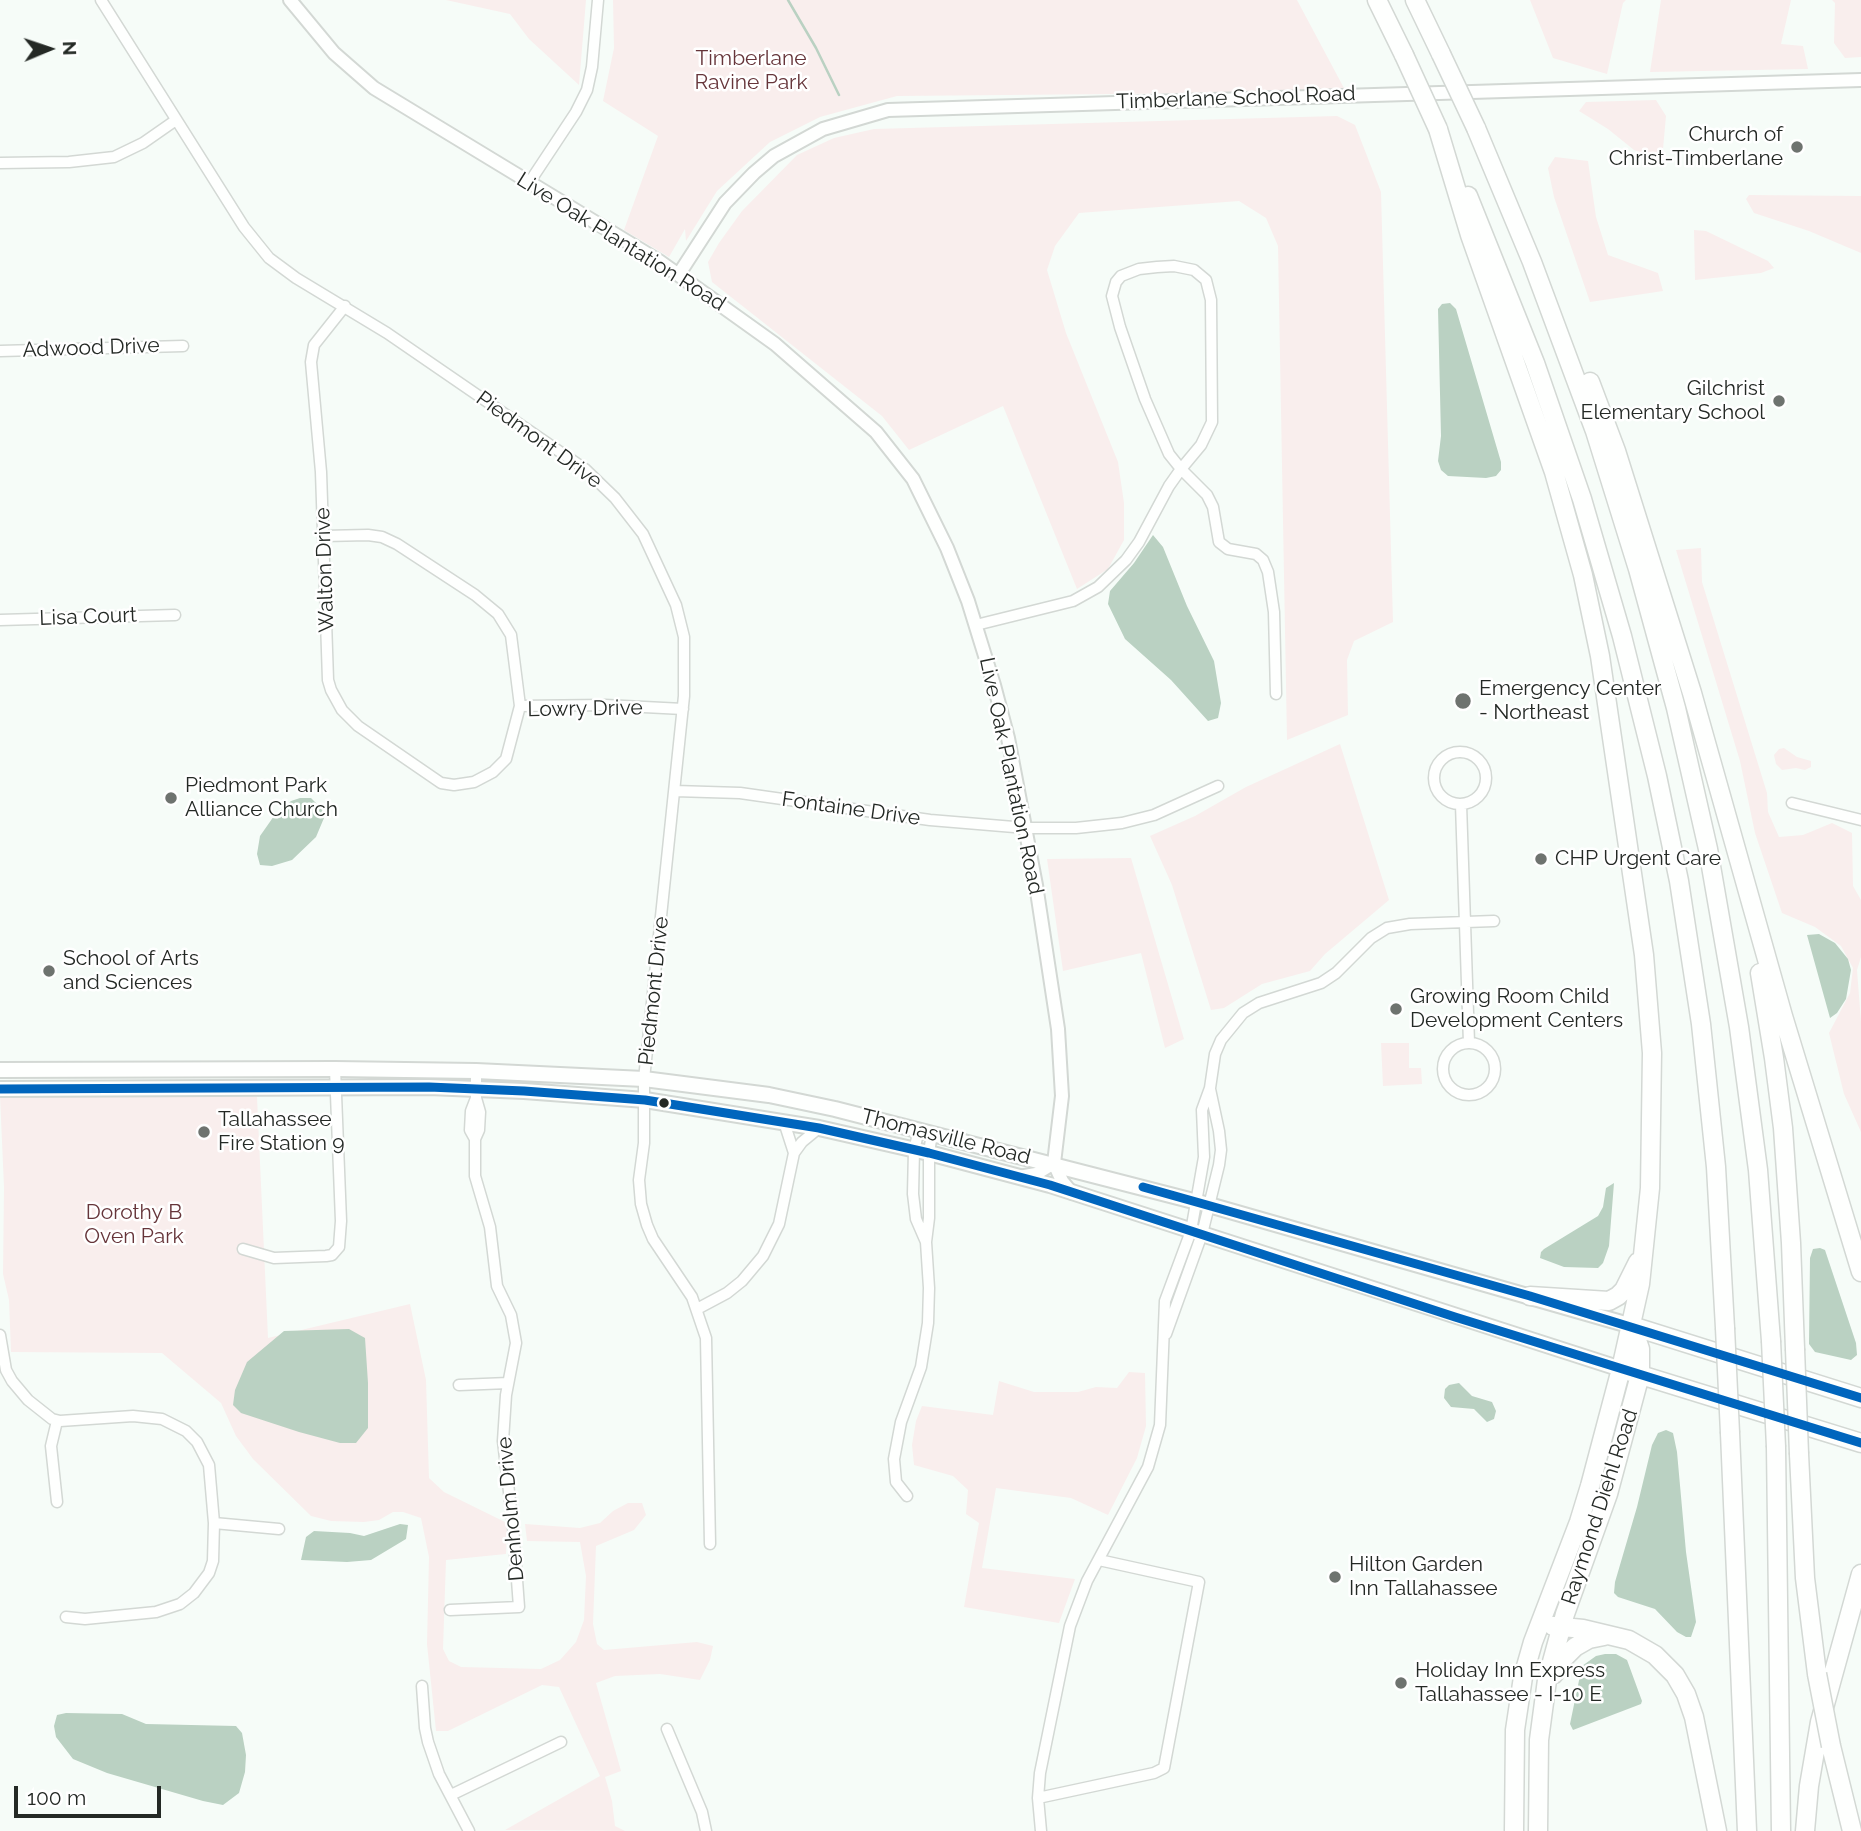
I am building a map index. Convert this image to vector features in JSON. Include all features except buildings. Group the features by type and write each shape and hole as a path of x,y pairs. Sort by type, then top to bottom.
{"highway":[{"path":"1377,0 1438,129 1509,295 1559,431 1616,613 1649,741 1677,869 1703,1035 1716,1167 1747,1831"},
{"path":"1415,0 1504,194 1558,329 1606,466 1648,604 1684,743 1721,919 1744,1063 1761,1207 1771,1341 1776,1447 1781,1831"},
{"path":"1438,129 1469,235 1558,484 1583,575 1600,656 1644,955 1649,1012 1652,1136 1644,1250 1632,1326"},
{"path":"1504,194 1566,325 1616,452 1692,692 1786,1027 1861,1272"},
{"path":"1735,849 1762,983 1777,1082 1788,1200 1805,1578 1817,1674 1852,1831"},
{"path":"1530,1296 1596,1302 1613,1300 1624,1290 1644,1250"},
{"name":"Raymond Diehl Road","path":"1514,1831 1514,1746 1517,1711 1527,1660 1579,1522 1632,1326"},
{"name":"Raymond Diehl Road","path":"1538,1831 1539,1740 1544,1696 1562,1626 1608,1494 1640,1376 1640,1349 1632,1326"},
{"name":"Thomasville Road","path":"1632,1326 1861,1398"},
{"name":"Thomasville Road","path":"1621,1369 1861,1443"},
{"path":"1805,1831 1810,1778 1820,1722 1861,1574"},
{"path":"1539,1625 1562,1626 1618,1637 1635,1643 1667,1666 1682,1687 1696,1726 1717,1831"},
{"path":"1544,1696 1560,1664 1575,1647 1593,1638 1618,1637"}],"main road":[{"name":"Thomasville Road","path":"0,1070 476,1070 644,1079 788,1099 1054,1163 1203,1203 1632,1326"},
{"path":"241,1070 242,1089"},
{"path":"127,1089 128,1071"},
{"name":"Thomasville Road","path":"0,1089 429,1087 476,1093 645,1100 819,1128 922,1151 1072,1193 1621,1369"},
{"path":"784,1122 788,1099"}],"street":[{"name":"Piedmont Drive","path":"101,0 257,244 278,266 345,306 585,469 615,498 643,534 676,605 684,637 683,709 644,1079 644,1143 639,1180 642,1208 653,1240 685,1286 697,1309 706,1338 710,1544"},
{"name":"Live Oak Plantation Road","path":"290,0 334,53 374,88 679,274 775,344 876,432 897,456 927,504 947,548 976,625 1004,725 1026,828 1053,992 1061,1068 1060,1124 1054,1163"},
{"path":"529,183 576,112 587,90 592,67 598,0"},
{"name":"Timberlane School Road","path":"679,274 725,203 774,156 823,129 888,110 1861,80"},
{"path":"0,163 69,162 114,157 144,143 176,120"},
{"path":"976,625 1073,601 1098,587 1126,560 1139,542 1169,486 1181,469 1201,445 1212,422 1210,288 1202,275 1184,267 1128,272 1116,282 1113,304 1160,435 1169,454 1181,469 1207,495 1213,506 1219,542 1228,549 1256,554 1268,572 1274,612 1276,694"},
{"name":"Walton Drive","path":"345,306 314,345 311,362 321,472 328,680 342,710 358,726 442,783 450,784"},
{"name":"Adwood Drive","path":"0,351 183,345"},
{"path":"324,536 382,537 475,595 498,614 511,635 520,706"},
{"name":"Lisa Court","path":"0,620 175,615"},
{"name":"Lowry Drive","path":"450,784 479,780 493,772 506,759 520,706 605,705 683,709"},
{"path":"1460,751 1479,760 1486,776 1484,788 1479,795 1470,802 1461,804 1442,797 1434,780 1436,766 1442,759 1452,752 1460,751"},
{"name":"Fontaine Drive","path":"675,791 740,793 930,820 1026,828 1076,828 1132,821 1175,807 1217,786"},
{"path":"1792,803 1861,820"},
{"path":"1461,804 1469,1043"},
{"path":"1203,1203 1202,1110 1210,1088 1215,1054 1221,1040 1242,1013 1259,1003 1321,983 1336,973 1371,937 1387,928 1410,924 1494,921"},
{"path":"1469,1043 1488,1051 1495,1068 1490,1084 1481,1092 1470,1095 1452,1088 1445,1078 1444,1065 1454,1048 1469,1043"},
{"path":"243,1249 274,1258 332,1255 339,1247 341,1221 335,1069"},
{"name":"Denholm Drive","path":"450,1610 519,1607 503,1441 508,1383 516,1351 515,1328 497,1286 488,1216 475,1176 475,1139 470,1130 476,1093 476,1070"},
{"path":"1041,1831 1038,1798 1047,1732 1070,1626 1079,1599 1148,1467 1155,1447 1163,1405 1165,1301 1196,1232 1221,1150 1210,1088"},
{"path":"784,1122 794,1153"},
{"path":"697,1309 743,1281 763,1256 779,1224 794,1153 802,1142 819,1128"},
{"path":"925,1132 913,1194 916,1219 926,1242"},
{"path":"907,1496 896,1482 894,1459 901,1422 915,1384 926,1339 929,1296 926,1242 929,1218 922,1151"},
{"path":"1018,1177 1036,1174 1054,1163 1062,1181 1072,1193"},
{"path":"0,1335 6,1370 12,1381 28,1400 57,1421 146,1416 162,1419 186,1431 202,1448 207,1460 214,1523 213,1561 209,1573 194,1593 180,1604 156,1612 85,1619 66,1617"},
{"path":"459,1385 508,1383"},
{"path":"57,1421 51,1446 57,1502"},
{"path":"214,1523 279,1529"},
{"path":"1038,1798 1154,1773 1164,1768 1199,1583 1099,1560"},
{"path":"422,1686 428,1742 439,1774 469,1831"},
{"path":"667,1728 702,1812 706,1831"},
{"path":"451,1795 561,1742"}],"green space":[{"path":"446,0 586,0 579,85 529,39 510,14"},
{"name":"Timberlane Ravine Park","path":"613,0 1297,0 1345,90 897,96 820,117 770,142 717,191 686,241 685,229 669,257 624,230 658,136 603,101 614,48"},
{"path":"1530,0 1626,0 1623,3 1607,74 1553,58"},
{"path":"1661,0 1791,0 1781,44 1803,46 1808,69 1650,72"},
{"path":"1832,0 1861,0 1861,57 1845,58 1834,43 1835,3"},
{"path":"1656,100 1666,116 1663,149 1650,156 1634,150 1579,111 1586,102"},
{"path":"1337,116 1355,125 1381,192 1393,622 1354,641 1347,660 1348,715 1287,740 1278,246 1266,218 1239,201 1079,213 1055,246 1047,270 1066,333 1118,462 1124,503 1124,540 1108,569 1077,589 1003,406 909,450 882,416 712,282 708,262 742,211 797,155 834,138 874,129"},
{"path":"1555,157 1588,161 1596,217 1608,255 1658,273 1663,291 1590,302 1554,197 1548,168"},
{"path":"1749,195 1861,196 1861,253 1809,231 1754,213 1746,199"},
{"path":"1694,230 1706,231 1768,261 1774,268 1761,273 1695,280"},
{"path":"1701,548 1702,582 1767,793 1768,812 1779,837 1803,835 1832,823 1852,833 1853,886 1861,900 1861,957 1857,970 1861,1022 1861,1132 1844,1094 1829,1033 1850,993 1853,968 1841,946 1815,927 1782,913 1755,833 1740,761 1676,550"},
{"path":"1340,744 1389,900 1325,954 1310,971 1262,984 1224,1008 1211,1010 1172,885 1150,836 1195,816 1246,787"},
{"path":"1784,748 1797,757 1811,761 1811,767 1805,770 1782,770 1776,764 1774,755"},
{"path":"1131,858 1184,1039 1165,1048 1141,953 1063,971 1047,859"},
{"path":"1381,1043 1409,1043 1409,1068 1421,1068 1422,1084 1383,1086"},
{"name":"Dorothy B Oven Park","path":"0,1096 257,1097 268,1338 410,1304 426,1380 429,1478 444,1492 507,1523 506,1554 446,1560 443,1649 449,1661 461,1667 541,1669 560,1660 576,1642 584,1620 586,1576 580,1542 527,1541 525,1524 580,1528 600,1523 613,1511 628,1503 642,1503 646,1515 634,1530 596,1546 593,1624 597,1644 604,1650 697,1642 713,1646 710,1660 700,1680 660,1674 615,1676 596,1683 621,1771 605,1777 615,1826 625,1831 505,1830 600,1776 559,1687 542,1685 448,1731 436,1731 427,1644 429,1557 421,1518 403,1512 393,1512 379,1520 364,1522 331,1521 311,1516 253,1459 236,1436 221,1403 162,1353 11,1352 9,1300 3,1274 4,1187"},
{"path":"1129,1372 1145,1373 1146,1426 1137,1458 1108,1515 1071,1498 996,1488 982,1568 1075,1579 1059,1623 964,1607 979,1523 966,1514 968,1490 953,1476 914,1465 912,1445 922,1406 993,1415 999,1381 1034,1392 1078,1392 1096,1387 1117,1388"}],"shaded area":[{"path":"1450,303 1456,309 1501,462 1501,470 1496,476 1448,476 1441,470 1438,461 1441,436 1438,309 1442,304"},
{"path":"1153,535 1163,547 1187,606 1214,661 1221,703 1218,718 1208,721 1171,680 1125,639 1108,604 1110,591"},
{"path":"311,798 322,809 324,818 316,837 292,860 272,866 260,865 257,854 260,836 274,816 291,801"},
{"path":"1819,934 1835,943 1848,959 1851,970 1846,999 1837,1013 1830,1018 1807,935"},
{"path":"1614,1183 1609,1246 1603,1263 1598,1268 1564,1267 1540,1258 1544,1249 1598,1216 1603,1207 1606,1188"},
{"path":"1813,1249 1825,1250 1856,1343 1857,1355 1851,1360 1815,1352 1809,1344 1810,1258"},
{"path":"349,1329 365,1338 368,1383 368,1428 356,1443 340,1443 299,1432 241,1413 233,1405 235,1390 247,1362 284,1331"},
{"path":"1459,1383 1472,1396 1492,1402 1496,1411 1494,1419 1487,1422 1474,1409 1451,1407 1444,1398 1445,1389 1449,1385"},
{"path":"1666,1430 1673,1433 1677,1452 1686,1552 1696,1622 1691,1637 1677,1632 1655,1609 1618,1597 1614,1593 1652,1445 1658,1433"},
{"path":"400,1524 408,1525 406,1539 371,1560 301,1560 306,1537 314,1531 364,1536"},
{"path":"1616,1654 1627,1660 1641,1704 1573,1730 1570,1724 1582,1666 1596,1656"},
{"path":"122,1714 146,1724 236,1726 242,1733 246,1755 239,1793 223,1805 203,1801 107,1773 73,1759 56,1737 54,1726 57,1715"}],"waterway":[{"path":"788,0 839,95"}],"transit line":[{"path":"0,1089 429,1087 524,1091 645,1100 819,1128 1050,1185 1455,1317 1861,1443"},
{"path":"1143,1187 1530,1296 1861,1398"}],"place":[{"name":"Church of Christ-Timberlane","path":"1797,147"},
{"name":"Gilchrist Elementary School","path":"1779,401"},
{"name":"Emergency Center - Northeast","path":"1463,701"},
{"name":"Piedmont Park Alliance Church","path":"171,798"},
{"name":"CHP Urgent Care","path":"1541,859"},
{"name":"School of Arts and Sciences","path":"49,971"},
{"name":"Growing Room Child Development Centers","path":"1396,1009"},
{"name":"Tallahassee Fire Station 9","path":"204,1132"},
{"name":"Hilton Garden Inn Tallahassee","path":"1335,1577"},
{"name":"Holiday Inn Express Tallahassee - I-10 E","path":"1401,1683"}]}
